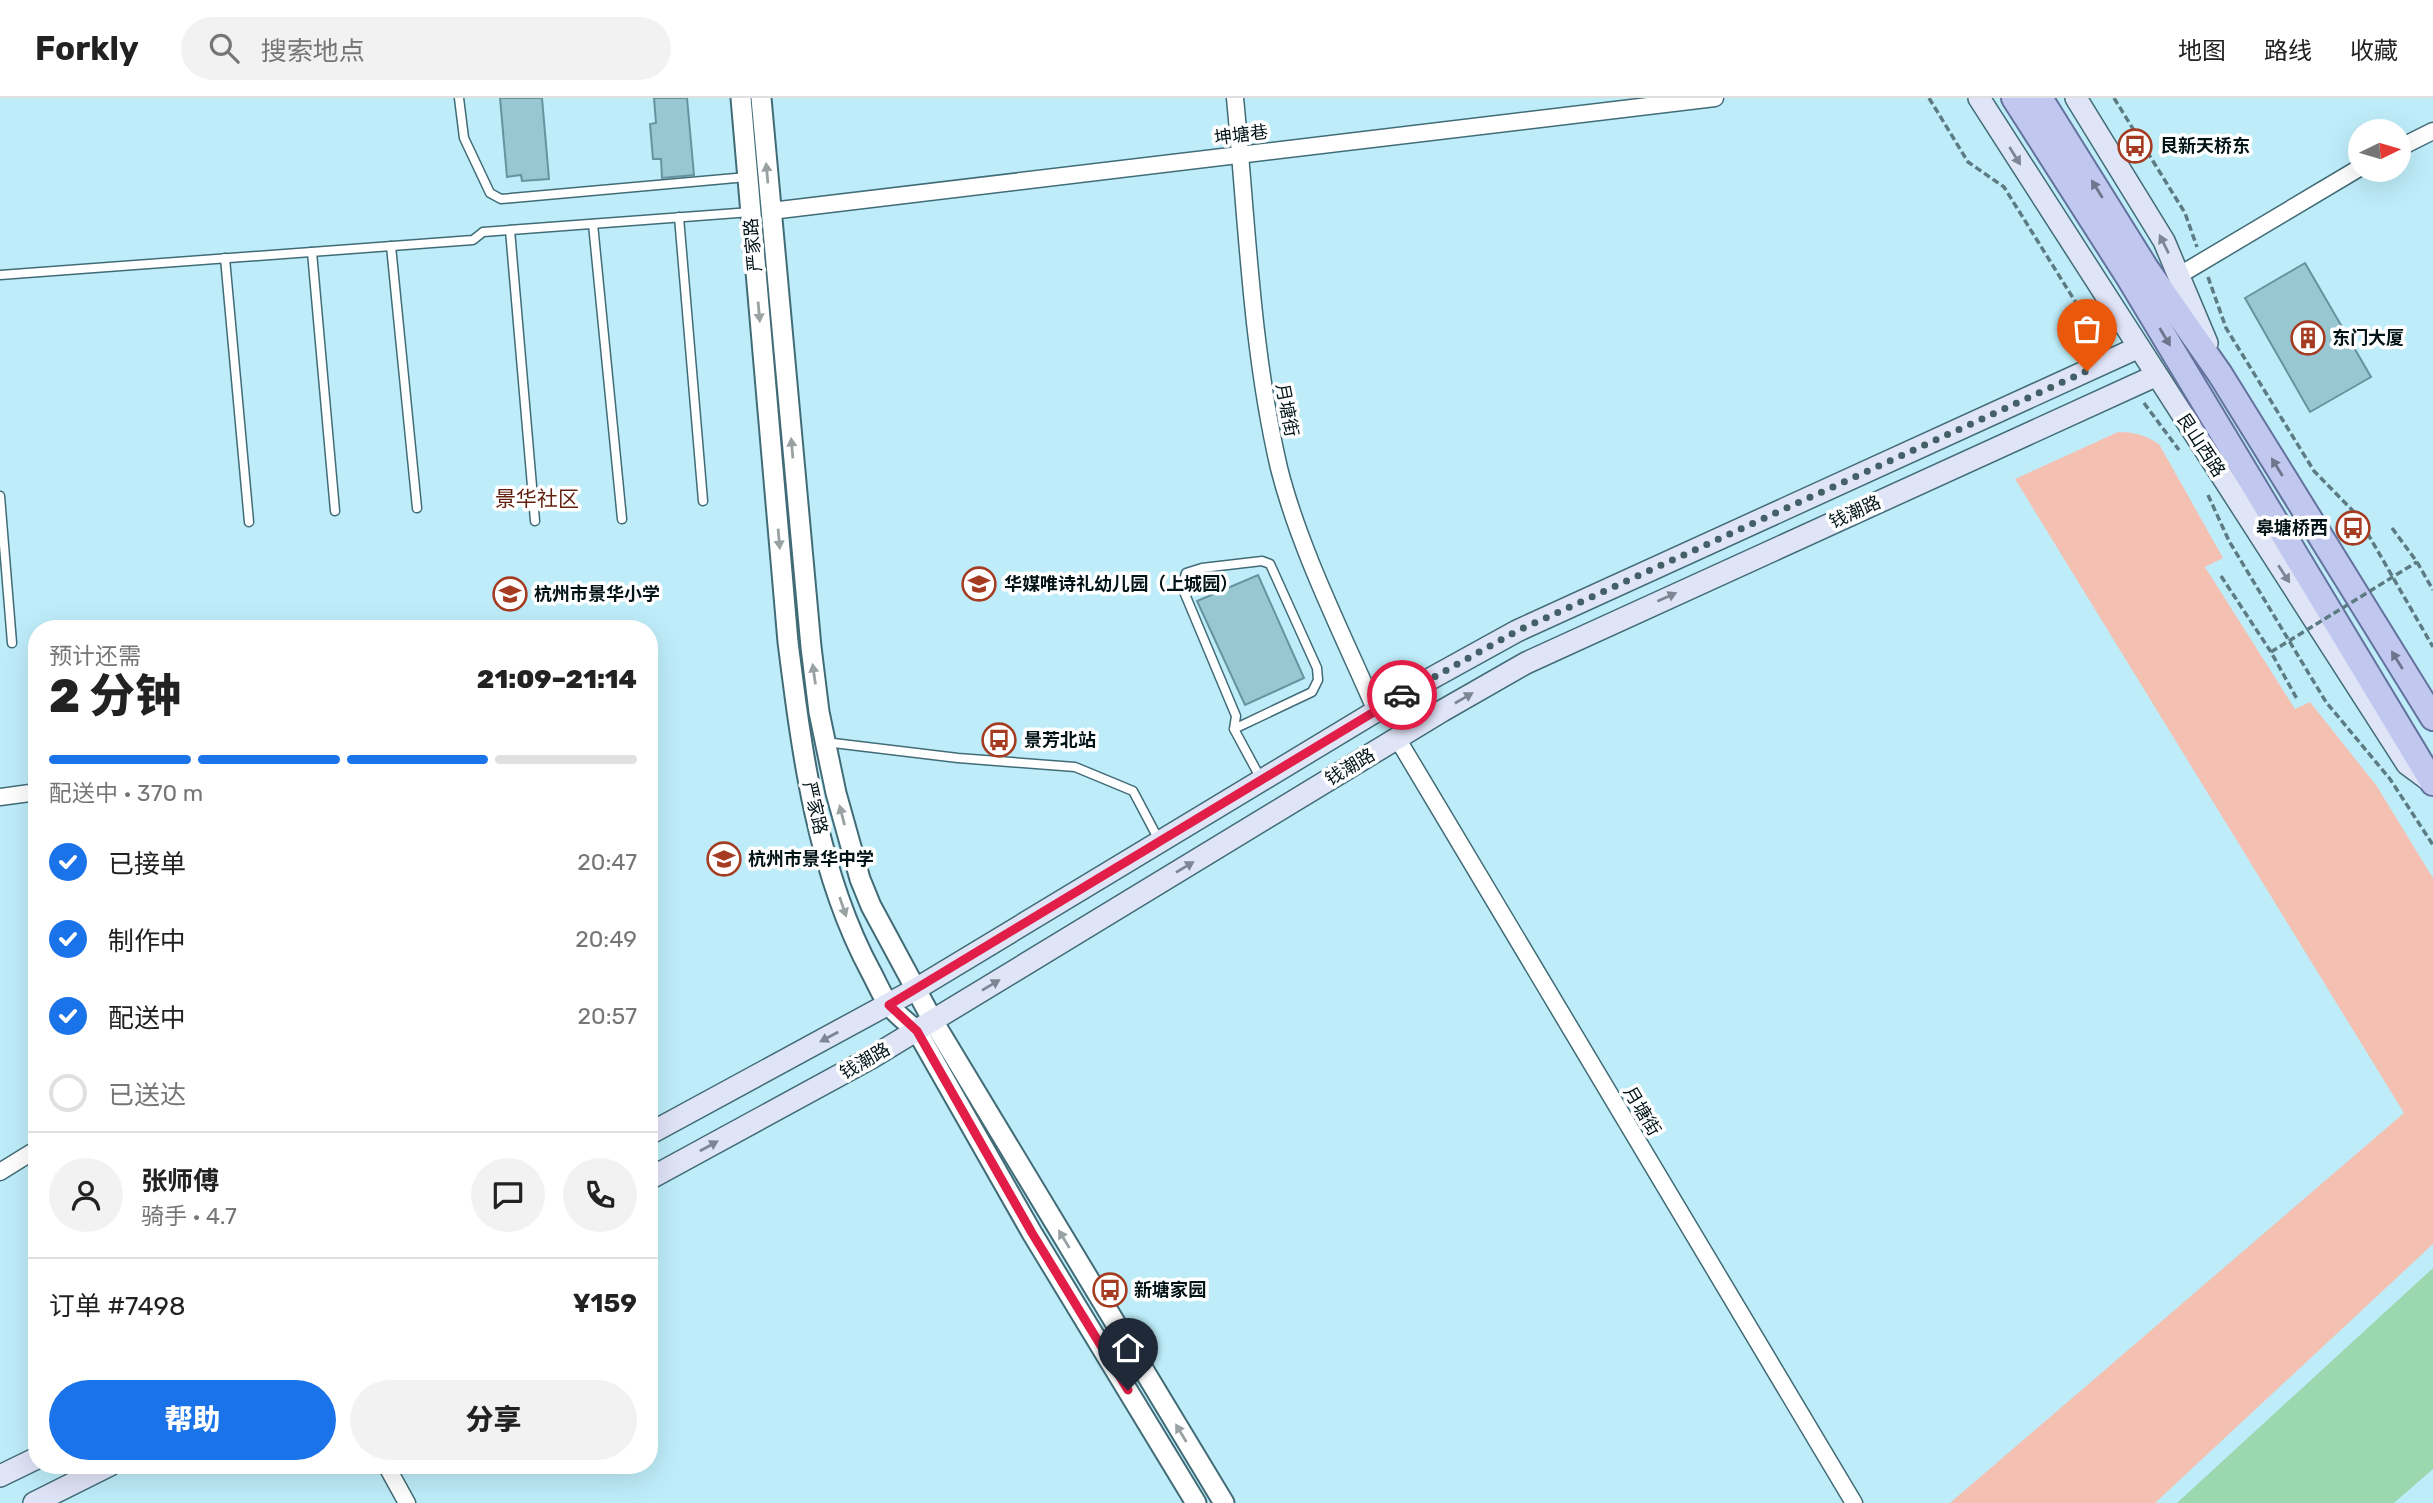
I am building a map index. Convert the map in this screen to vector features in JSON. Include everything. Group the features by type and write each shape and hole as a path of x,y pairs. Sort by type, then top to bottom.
{"main road":[{"name":"艮山西路","path":"1979,98 2137,348 2407,764 2433,783"},
{"name":"艮山西路","path":"2014,98 2138,273 2220,374 2433,718"},
{"name":"艮山西路","path":"2040,98 2433,783"},
{"name":"艮山西路","path":"2076,98 2164,241 2220,374"},
{"name":"钱潮路","path":"658,1129 889,1005 1376,711 1517,631 2137,348"},
{"name":"钱潮路","path":"658,1174 871,1058 1397,738 1553,649 2155,376"},
{"path":"0,1476 28,1462"},
{"path":"34,1503 92,1474"}],"street":[{"name":"严家路","path":"741,98 788,642 813,806 844,910 861,953 889,1005 925,1026 1220,1497 1235,1503"},
{"name":"严家路","path":"761,98 811,647 825,742 860,879 916,989 925,1026 1032,1233 1196,1503"},
{"name":"月塘街","path":"1235,98 1261,380 1280,470 1294,519 1376,711"},
{"name":"坤塘巷","path":"771,211 1715,98"},
{"path":"2412,142 2433,131"},
{"path":"2178,275 2348,175"},
{"name":"月塘街","path":"1397,738 1854,1503"},
{"path":"0,797 28,793"},
{"path":"0,1172 28,1155"},
{"path":"391,1474 407,1503"}],"lane":[{"path":"459,98 464,138 489,193 501,199 747,177"},
{"path":"0,275 473,240 483,233 510,230 751,212"},
{"path":"679,217 703,501"},
{"path":"593,224 622,519"},
{"path":"510,230 535,522"},
{"path":"391,246 417,508"},
{"path":"312,252 335,511"},
{"path":"225,258 249,522"},
{"path":"0,496 12,643"},
{"path":"1234,729 1312,692 1318,680 1317,668 1270,564 1262,561 1202,568 1186,573 1182,587 1236,716 1234,729 1262,780"},
{"path":"825,742 958,758 1075,767 1133,792 1160,842"}],"path":[{"path":"1929,98 1968,162 2004,187 2112,359"},
{"path":"2114,98 2185,213 2226,328 2314,471 2357,515 2433,647"},
{"path":"2131,387 2186,459"},
{"path":"2207,492 2229,541 2326,702 2390,779 2433,845"},
{"path":"2392,528 2433,590"},
{"path":"2271,652 2417,562"},
{"path":"2221,576 2271,652 2297,699"}],"shaded area":[{"path":"2118,432 2139,435 2159,444 2223,558 2205,567 2295,709 2310,702 2376,785 2433,878 2433,1244 2155,1503 1950,1503 2404,1113 2015,479"},
{"path":"2433,1268 2433,1469 2394,1503 2177,1503"}],"building":[{"path":"500,98 542,98 549,179 522,181 521,175 507,177"},
{"path":"654,98 687,98 694,175 662,178 661,159 653,159 650,124 656,123"},
{"name":"东门大厦","path":"2305,263 2371,377 2310,412 2245,298"},
{"path":"1258,575 1304,678 1245,705 1197,601"}],"way so far":[{"path":"1402,695 1517,631 2087,371"}],"place":[{"name":"艮新天桥东","path":"2135,146"},
{"name":"东门大厦","path":"2308,338"},
{"name":"皋塘桥西","path":"2353,528"},
{"name":"华媒唯诗礼幼儿园（上城园）","path":"979,584"},
{"name":"杭州市景华小学","path":"510,594"},
{"name":"景芳北站","path":"999,740"},
{"name":"杭州市景华中学","path":"724,859"},
{"name":"新塘家园","path":"1110,1290"}],"district":[{"name":"景华社区","path":"537,498"}],"route":[{"path":"1128,1390 1032,1233 917,1031 889,1005 1402,695"}]}
